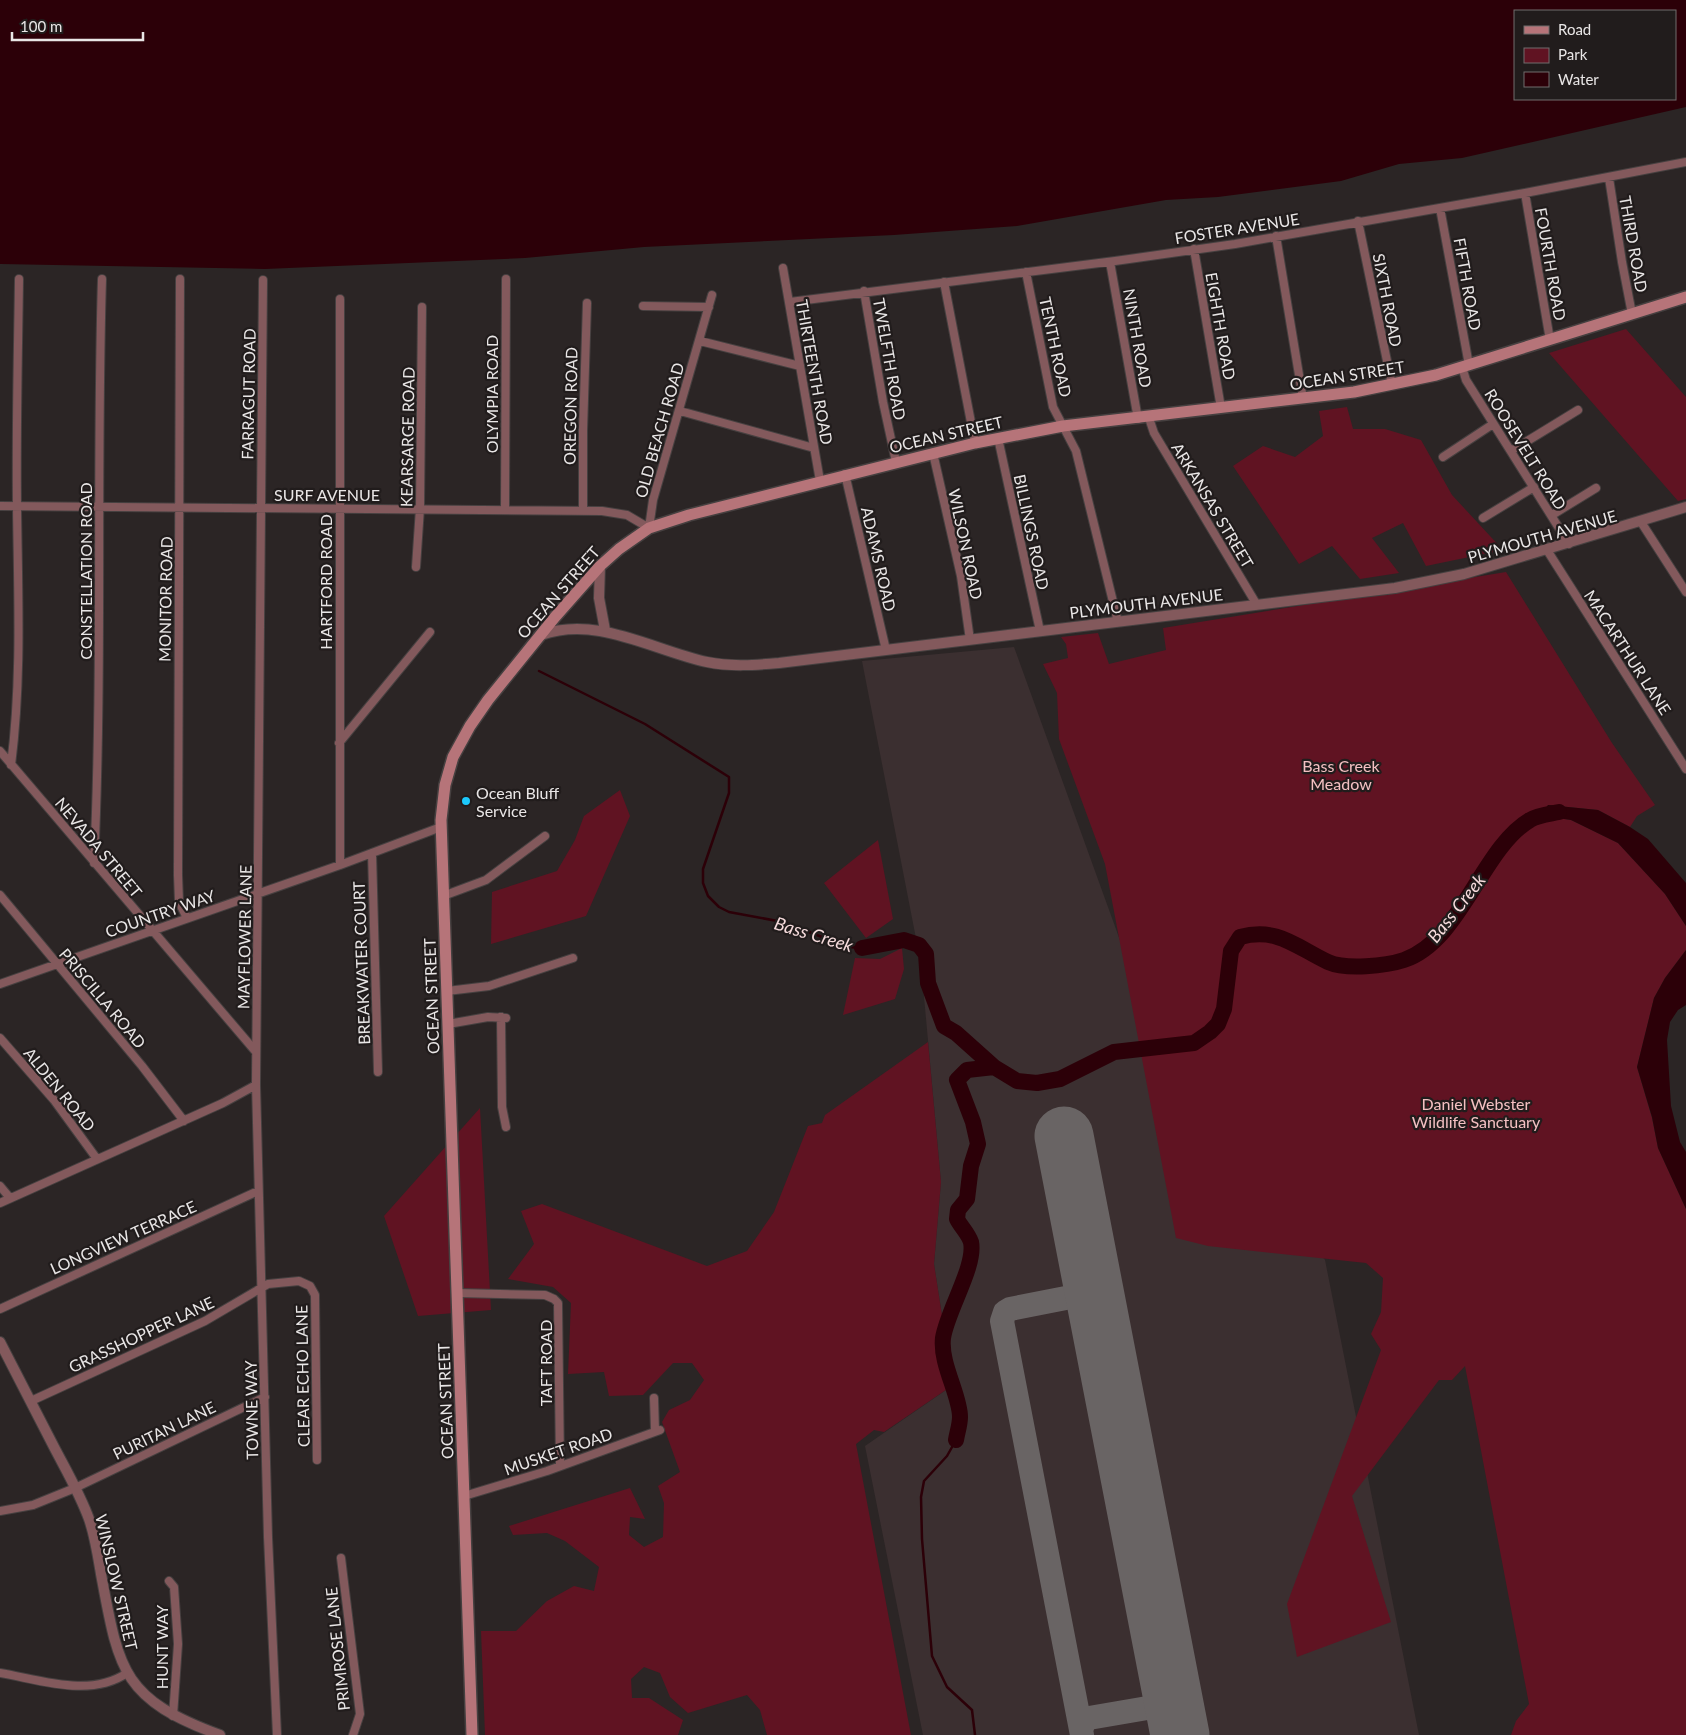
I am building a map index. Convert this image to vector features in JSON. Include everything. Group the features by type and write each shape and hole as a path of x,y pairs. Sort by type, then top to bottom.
{"main road":[{"name":"OCEAN STREET","path":"472,1735 441,827 445,785 458,746 488,700 541,635 600,566 619,549 649,528 689,515 845,474 998,438 1063,426 1303,399 1392,385 1465,366 1686,297"}],"street":[{"name":"FOSTER AVENUE","path":"790,302 864,291 1110,262 1194,249 1440,208 1609,178 1686,162"},
{"name":"THIRD ROAD","path":"1609,178 1632,314"},
{"name":"FOURTH ROAD","path":"1524,193 1550,340"},
{"name":"FIFTH ROAD","path":"1440,208 1465,366"},
{"name":"SIXTH ROAD","path":"1358,221 1392,385"},
{"path":"1276,236 1303,399"},
{"name":"EIGHTH ROAD","path":"1194,249 1220,408"},
{"name":"NINTH ROAD","path":"1110,262 1144,418"},
{"name":"THIRTEENTH ROAD","path":"783,268 820,482"},
{"name":"TENTH ROAD","path":"1026,272 1053,407 1076,451 1118,622"},
{"name":"CONSTELLATION ROAD","path":"94,863 97,789 102,279"},
{"name":"MONITOR ROAD","path":"180,279 179,902 187,918"},
{"name":"OLYMPIA ROAD","path":"505,510 506,279"},
{"path":"11,765 17,724 20,661 17,506 19,280"},
{"name":"FARRAGUT ROAD","path":"261,508 263,280"},
{"path":"944,282 975,443"},
{"name":"TWELFTH ROAD","path":"864,291 883,402 896,462"},
{"name":"OLD BEACH ROAD","path":"649,528 653,500 712,295"},
{"name":"HARTFORD ROAD","path":"340,299 340,865"},
{"name":"OREGON ROAD","path":"584,510 582,431 586,303"},
{"path":"643,306 709,307"},
{"name":"KEARSARGE ROAD","path":"416,567 420,508 422,307"},
{"path":"700,341 800,366"},
{"name":"ROOSEVELT ROAD","path":"1465,366 1466,380 1569,544"},
{"path":"1511,451 1578,410"},
{"path":"680,411 814,448"},
{"name":"ARKANSAS STREET","path":"1144,418 1257,605"},
{"path":"1443,457 1493,424"},
{"name":"BILLINGS ROAD","path":"998,438 1040,631"},
{"name":"WILSON ROAD","path":"933,453 961,576 970,640"},
{"name":"ADAMS ROAD","path":"845,474 886,650"},
{"path":"1483,518 1534,487"},
{"path":"1552,515 1596,488"},
{"name":"SURF AVENUE","path":"0,506 584,510 618,512 649,528"},
{"name":"MAYFLOWER LANE","path":"256,1085 261,508"},
{"name":"PLYMOUTH AVENUE","path":"541,635 561,629 589,628 605,630 688,657 727,665 780,663 1395,588 1464,574 1686,508"},
{"path":"1641,522 1686,592"},
{"name":"MACARTHUR LANE","path":"1547,550 1686,769"},
{"path":"600,566 599,598 605,630"},
{"path":"339,743 430,632"},
{"name":"NEVADA STREET","path":"0,751 256,1052"},
{"name":"COUNTRY WAY","path":"0,984 340,865 441,827"},
{"path":"443,896 486,880 545,836"},
{"name":"BREAKWATER COURT","path":"372,853 378,1072"},
{"name":"PRISCILLA ROAD","path":"0,895 142,1066 184,1120"},
{"path":"447,992 489,986 573,958"},
{"path":"448,1024 504,1017 502,1107 506,1128"},
{"name":"ALDEN ROAD","path":"0,1038 54,1100 97,1159"},
{"path":"0,1203 184,1120 256,1085"},
{"name":"TOWNE WAY","path":"256,1085 268,1537 277,1735"},
{"path":"0,1186 10,1198"},
{"name":"LONGVIEW TERRACE","path":"0,1309 258,1191"},
{"name":"CLEAR ECHO LANE","path":"261,1290 268,1284 300,1281 310,1286 314,1292 317,1460"},
{"name":"GRASSHOPPER LANE","path":"31,1401 205,1321 261,1290"},
{"name":"TAFT ROAD","path":"458,1294 545,1295 558,1303 560,1466"},
{"name":"WINSLOW STREET","path":"0,1342 75,1488 89,1520 115,1643 127,1673 148,1699 173,1716 220,1735"},
{"name":"PURITAN LANE","path":"0,1511 33,1505 75,1488 265,1397"},
{"name":"MUSKET ROAD","path":"464,1496 560,1466 658,1430 654,1398"},
{"name":"PRIMROSE LANE","path":"341,1558 360,1714 353,1735"},
{"name":"HUNT WAY","path":"169,1581 174,1587 178,1644 173,1716"},
{"path":"0,1673 86,1687 102,1685 127,1673"}],"shaded area":[{"path":"1014,647 1164,1062 1325,1260 1419,1735 923,1735 865,1446 959,1381 946,1341 934,1264 941,1182 921,964 862,661"}],"green space":[{"path":"1626,329 1686,397 1686,499 1678,501 1549,353"},
{"path":"1347,407 1353,429 1385,429 1421,440 1452,495 1503,550 1426,566 1403,523 1372,538 1399,573 1360,579 1332,546 1299,564 1233,466 1263,446 1295,457 1323,436 1319,411"},
{"name":"Daniel Webster Wildlife Sanctuary","path":"1506,572 1612,743 1655,805 1637,816 1630,827 1598,810 1548,805 1540,821 1558,818 1571,820 1618,843 1665,894 1686,926 1686,950 1665,978 1654,998 1637,1067 1652,1118 1658,1148 1686,1209 1686,1735 1511,1735 1516,1721 1529,1704 1465,1366 1452,1380 1439,1380 1352,1496 1391,1622 1297,1657 1287,1604 1381,1350 1371,1334 1381,1312 1383,1278 1366,1263 1208,1246 1176,1238 1105,864 1059,739 1057,693 1043,664 1068,658 1066,644 1061,637 1098,633 1109,664 1166,650 1163,628"},
{"path":"620,790 630,816 586,916 491,944 492,892 557,871 575,840 584,816"},
{"path":"878,840 893,919 866,938 824,883"},
{"path":"902,948 904,969 895,999 843,1015 855,958 880,959"},
{"path":"928,1042 941,1182 934,1264 946,1341 959,1381 884,1432 874,1430 856,1444 911,1735 767,1735 760,1710 747,1695 688,1713 670,1697 660,1673 644,1667 631,1679 632,1698 649,1698 683,1720 678,1735 485,1735 481,1631 516,1631 547,1601 574,1586 594,1591 599,1567 565,1541 547,1533 513,1535 509,1526 630,1488 645,1519 630,1517 629,1535 644,1547 663,1537 664,1503 658,1486 680,1472 662,1422 669,1410 690,1400 704,1380 692,1363 673,1363 643,1395 609,1396 604,1372 568,1374 571,1303 553,1287 508,1279 534,1244 521,1211 542,1204 707,1266 747,1251 774,1212 808,1126 822,1123 825,1115"},
{"path":"480,1108 491,1310 418,1316 384,1216"}],"water":[{"path":"0,0 1686,0 1686,107 1462,158 1399,164 1341,181 1218,197 1166,200 1017,226 894,235 644,247 525,258 265,269 0,264"},
{"path":"1548,805 1598,810 1648,839 1686,883 1686,926 1665,894 1618,843 1571,820 1558,818 1540,821 1539,817"},
{"path":"1686,950 1686,1005 1678,1010 1670,1022 1667,1040 1671,1106 1680,1142 1686,1152 1686,1209 1658,1148 1652,1117 1637,1067 1654,998 1665,978"}],"waterway":[{"name":"Bass Creek","path":"539,671 645,724 729,777 729,793 703,869 703,883 708,896 719,907 729,912 783,922 848,947 862,948"},
{"name":"Bass Creek","path":"862,948 904,940 919,945 926,954 928,983 944,1026 956,1033 994,1067 1017,1081 1037,1083 1060,1079 1114,1052 1194,1043 1210,1032 1218,1024 1224,1009 1231,951 1240,937 1253,935 1276,937 1286,940 1328,962 1345,966 1366,966 1396,962 1424,950 1441,934 1456,915 1498,851 1513,833 1533,818 1559,812"},
{"path":"956,1440 960,1420 959,1408 944,1358 943,1338 965,1276 971,1252 970,1239 957,1219 958,1210 967,1199 971,1166 978,1144 973,1122 957,1080 967,1070 994,1067"},
{"path":"956,1440 947,1456 924,1481 921,1497 922,1539 932,1656 947,1687 972,1710 975,1735"}],"taxiway":[{"path":"1082,1735 1002,1321 1005,1312 1010,1309 1076,1296 1089,1300 1098,1310"},
{"path":"1152,1605 1168,1687 1165,1698 1155,1706"},
{"path":"1081,1730 1084,1722 1089,1718 1159,1706 1172,1715 1177,1735"}],"runway":[{"path":"1064,1136 1180,1735"}],"place":[{"name":"Ocean Bluff Service","path":"466,801"}],"park label":[{"name":"Bass Creek Meadow","path":"1341,774"}]}
